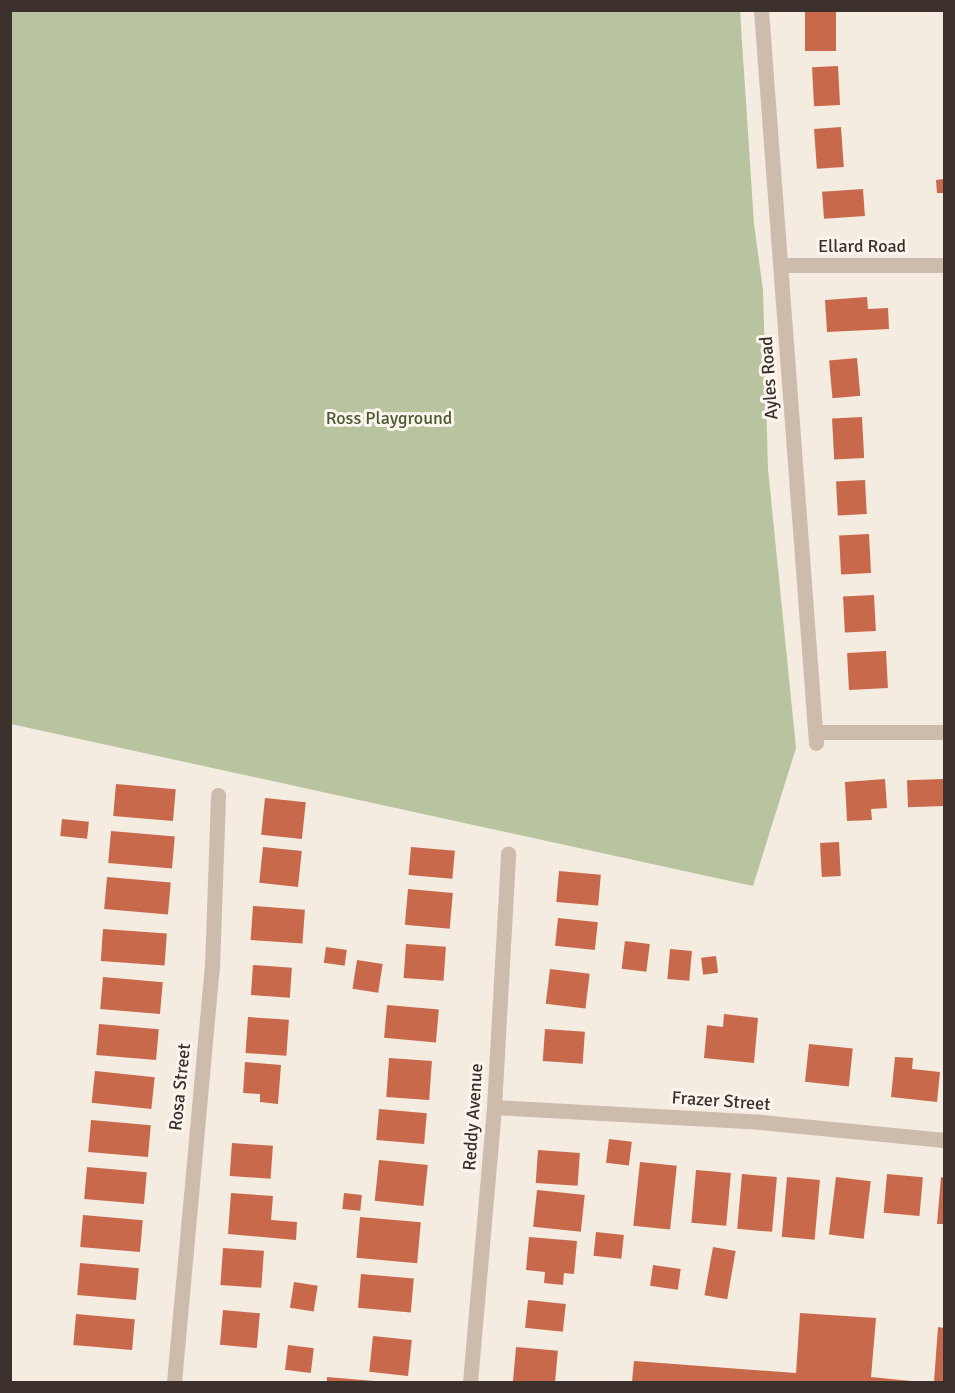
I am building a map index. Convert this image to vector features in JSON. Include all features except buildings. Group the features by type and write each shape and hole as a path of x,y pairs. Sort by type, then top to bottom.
{"street":[{"name":"Ayles Road","path":"760,10 816,737 945,732"},
{"name":"Ellard Road","path":"780,265 945,265"},
{"name":"Rosa Street","path":"174,1383 212,968 218,795"},
{"name":"Reddy Avenue","path":"470,1383 494,1107 508,853"},
{"name":"Frazer Street","path":"494,1107 760,1122 945,1140"}],"green space":[{"name":"Ross Playground","path":"11,10 740,11 754,224 763,290 768,469 796,748 753,886 11,724"}]}
